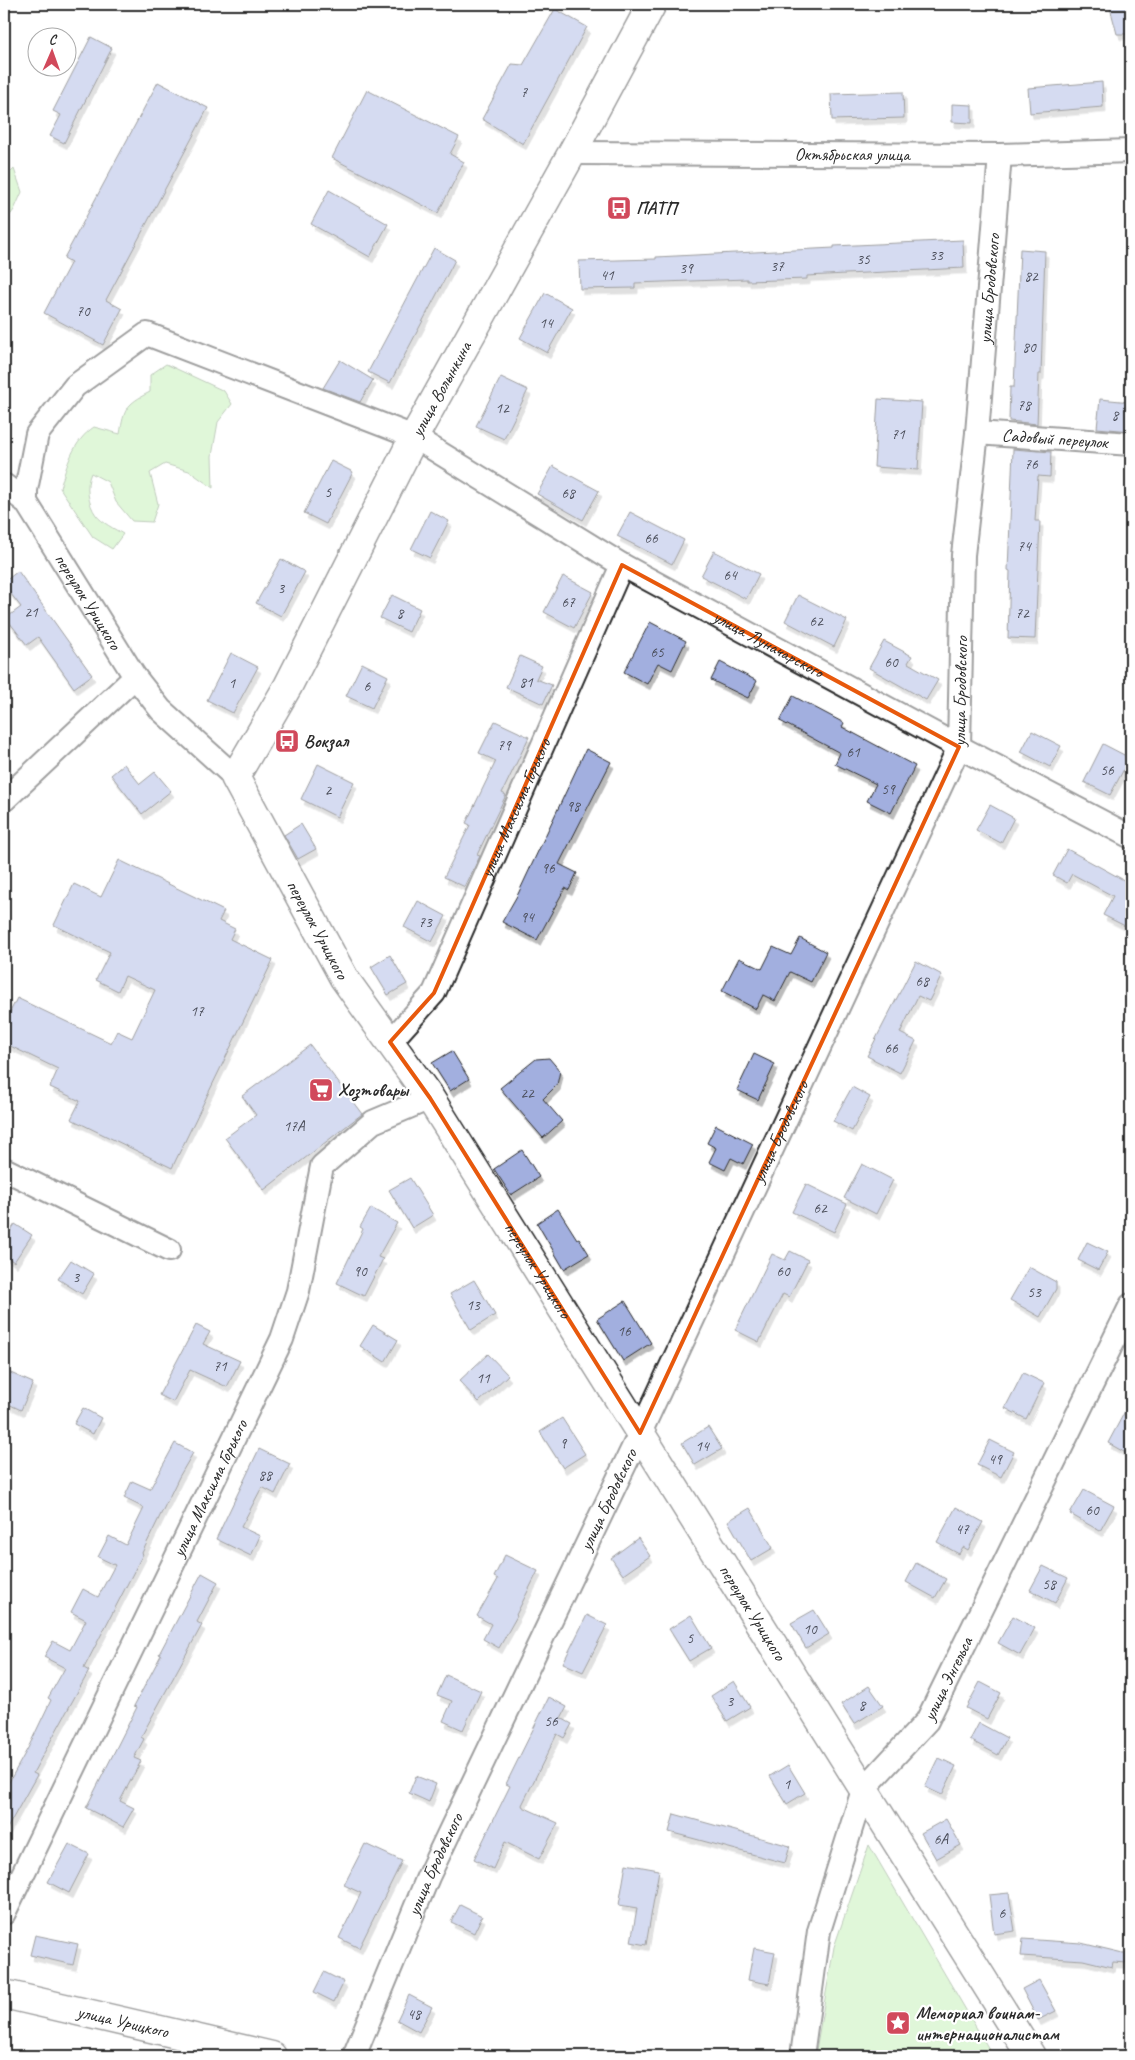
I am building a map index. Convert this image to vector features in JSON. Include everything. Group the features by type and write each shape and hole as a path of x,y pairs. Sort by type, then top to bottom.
{"street":[{"name":"улица Волынкина","path":"235,776 288,686 414,437 572,153 652,4"},
{"name":"Октябрьская улица","path":"572,153 1000,155 1131,151"},
{"name":"улица Бродовского","path":"354,2056 428,1876 640,1433 959,747 963,555 978,433 1000,155"},
{"name":"улица Луначарского","path":"26,502 26,490 37,434 75,386 147,334 414,437 622,564 959,747 1131,837"},
{"name":"Садовый переулок","path":"978,433 1131,444"},
{"path":"4,485 26,502"},
{"name":"переулок Урицкого","path":"26,502 135,677 162,710 235,776 344,978 430,1098 1030,2056"},
{"name":"улица Максима Горького","path":"390,1042 434,993 622,564"},
{"path":"4,800 135,677"},
{"name":"улица Максима Горького","path":"4,1913 282,1339 298,1291 322,1166 373,1122 430,1098"},
{"path":"4,1169 169,1250"},
{"name":"улица Энгельса","path":"802,2056 819,1931 863,1790 928,1721 1131,1305"},
{"name":"улица Урицкого","path":"4,1994 272,2056"}],"highlighted area":[{"path":"622,565 959,747 640,1433 430,1098 390,1042 434,993"}],"green space":[{"path":"14,169 22,192 14,210 4,223 4,179"},
{"path":"166,364 224,391 232,404 218,422 212,456 213,488 189,471 165,464 150,473 158,504 152,522 132,521 116,502 108,482 91,473 88,489 93,511 102,521 123,534 112,549 93,537 60,488 72,454 81,439 94,427 120,434 123,419 128,408 136,400 150,392 150,375"},
{"path":"869,1845 993,2056 815,2056 834,1947"}],"building":[{"path":"1109,4 1131,4 1131,34 1117,34"},
{"path":"555,9 587,27 523,144 482,119 512,64 523,65"},
{"path":"91,37 112,48 64,143 50,136 61,115 53,111 70,78 78,78 78,62"},
{"path":"158,82 208,108 106,300 122,309 103,345 44,313 71,262 64,258"},
{"path":"1102,82 1103,107 1030,113 1028,88"},
{"path":"367,90 459,137 450,154 464,162 438,213 332,158"},
{"path":"903,92 904,118 832,120 831,94"},
{"path":"952,104 972,105 972,123 952,122"},
{"path":"329,190 388,224 370,257 311,224"},
{"path":"963,240 964,268 807,276 807,279 635,283 635,288 580,289 579,261 656,259 656,257"},
{"path":"434,248 455,260 390,383 368,372"},
{"path":"1020,249 1045,251 1041,374 1039,374 1037,424 1009,421 1010,387 1014,387"},
{"path":"545,293 572,308 547,353 520,338"},
{"path":"340,360 373,380 360,402 323,388"},
{"path":"501,377 528,390 504,439 476,426"},
{"path":"878,399 922,402 918,470 874,467"},
{"path":"1100,399 1131,402 1131,431 1097,428"},
{"path":"1013,449 1051,452 1050,477 1038,476 1035,521 1040,521 1035,639 1008,638 1010,571 1008,570"},
{"path":"331,461 353,472 326,524 304,513"},
{"path":"553,466 599,491 583,520 537,494"},
{"path":"430,511 449,521 430,558 411,549"},
{"path":"630,512 684,540 672,564 617,536"},
{"path":"714,551 759,574 746,599 701,576"},
{"path":"281,559 305,572 281,616 256,603"},
{"path":"18,571 92,675 74,688 38,637 27,645 6,618 21,607 4,585 4,582"},
{"path":"563,576 593,592 574,628 544,612"},
{"path":"392,595 420,609 409,632 380,618"},
{"path":"798,595 847,620 834,647 785,621"},
{"path":"650,622 686,641 672,670 658,663 647,684 624,672"},
{"path":"884,641 912,656 908,663 938,680 926,700 869,668"},
{"path":"231,653 258,667 233,713 207,700"},
{"path":"520,656 542,666 536,679 552,685 543,704 506,687"},
{"path":"720,662 757,681 748,698 711,680"},
{"path":"362,663 388,676 372,708 346,696"},
{"path":"793,696 844,723 842,727 915,766 891,813 867,801 876,784 835,764 840,753 780,721"},
{"path":"495,721 529,737 502,793 506,795 477,855 480,856 465,887 444,877 470,825 466,823 496,761 479,753"},
{"path":"1032,731 1061,746 1050,767 1021,752"},
{"path":"1103,744 1130,758 1110,795 1084,782"},
{"path":"586,749 611,762 559,864 577,873 569,890 565,888 537,940 502,922 518,894"},
{"path":"124,764 140,784 155,772 171,791 142,814 111,775"},
{"path":"318,764 354,782 337,817 301,799"},
{"path":"990,805 1014,818 1001,843 976,830"},
{"path":"301,824 316,849 298,859 284,835"},
{"path":"1067,849 1131,884 1131,914 1125,926 1103,915 1113,896 1072,874 1067,883 1053,875"},
{"path":"119,860 224,911 219,921 235,929 230,939 273,960 172,1168 71,1119 80,1101 50,1087 58,1069 4,1043 4,1024 17,998 111,1043 117,1031 132,1038 155,990 125,976 118,991 96,980 110,952 54,925 74,884 101,897"},
{"path":"418,901 446,916 432,942 404,927"},
{"path":"800,938 826,952 811,982 790,972 775,1001 763,995 756,1009 722,991 739,958 762,969 773,947 791,955"},
{"path":"390,955 407,984 388,995 371,967"},
{"path":"916,961 942,975 929,1001 918,996 900,1033 916,1041 900,1073 867,1056"},
{"path":"310,1045 362,1114 264,1190 225,1138 256,1115 242,1096"},
{"path":"452,1051 469,1079 450,1091 432,1063"},
{"path":"754,1054 775,1064 758,1100 737,1090"},
{"path":"549,1058 560,1071 557,1085 543,1099 562,1121 543,1138 500,1088 536,1059"},
{"path":"852,1087 870,1097 852,1131 833,1121"},
{"path":"716,1125 753,1144 743,1164 731,1158 725,1170 709,1162 716,1148 707,1143"},
{"path":"522,1150 539,1177 511,1195 494,1169"},
{"path":"862,1164 893,1180 876,1214 844,1198"},
{"path":"410,1178 433,1215 412,1228 389,1190"},
{"path":"806,1184 847,1204 834,1232 792,1212"},
{"path":"371,1208 397,1223 378,1257 383,1259 364,1296 337,1283 363,1229 360,1227"},
{"path":"558,1209 589,1254 564,1269 537,1223"},
{"path":"15,1224 32,1235 14,1262 4,1255 4,1241"},
{"path":"1087,1242 1108,1252 1098,1270 1078,1260"},
{"path":"790,1251 808,1260 789,1297 783,1294 759,1342 735,1330 772,1254 785,1260"},
{"path":"71,1260 94,1274 82,1294 58,1279"},
{"path":"1029,1267 1056,1282 1056,1289 1040,1317 1010,1300"},
{"path":"474,1280 495,1315 471,1330 450,1294"},
{"path":"625,1301 651,1343 623,1361 597,1319"},
{"path":"196,1325 210,1332 203,1344 240,1361 227,1387 190,1370 173,1402 159,1395"},
{"path":"373,1325 398,1340 385,1362 360,1346"},
{"path":"488,1354 508,1375 479,1402 459,1381"},
{"path":"4,1370 33,1383 21,1410 4,1402"},
{"path":"1023,1373 1044,1383 1026,1419 1005,1408"},
{"path":"1131,1400 1131,1456 1108,1443"},
{"path":"83,1408 101,1418 93,1434 74,1424"},
{"path":"562,1418 585,1454 563,1468 540,1432"},
{"path":"708,1427 722,1449 695,1465 682,1443"},
{"path":"990,1440 1014,1452 1001,1477 977,1465"},
{"path":"175,1443 193,1453 179,1477 143,1554 84,1668 89,1671 33,1773 37,1775 4,1834 4,1791 28,1748 51,1700 48,1698 65,1668 44,1657 53,1641 70,1650 86,1620 71,1612 83,1589 98,1597 115,1565 98,1557 109,1536 126,1545 144,1508 124,1498 132,1481 150,1489"},
{"path":"259,1449 290,1464 275,1494 262,1487 241,1527 260,1536 251,1556 216,1539"},
{"path":"1084,1490 1114,1506 1100,1531 1070,1514"},
{"path":"956,1507 983,1522 968,1550 963,1547 959,1554 937,1542"},
{"path":"750,1508 773,1548 751,1561 728,1521"},
{"path":"638,1538 650,1556 623,1575 611,1558"},
{"path":"505,1555 538,1571 517,1616 499,1648 483,1639 491,1624 477,1616 498,1579 494,1577"},
{"path":"916,1563 946,1579 935,1598 906,1582"},
{"path":"1043,1566 1068,1578 1055,1603 1030,1590"},
{"path":"202,1573 218,1582 197,1622 202,1625 141,1737 144,1739 134,1758 141,1761 120,1801 134,1808 123,1827 86,1808 137,1707 134,1706 161,1655 159,1654"},
{"path":"814,1610 829,1634 806,1648 791,1623"},
{"path":"587,1615 607,1625 583,1672 563,1663"},
{"path":"691,1615 711,1648 689,1661 669,1629"},
{"path":"1013,1616 1035,1628 1020,1655 998,1643"},
{"path":"446,1675 481,1691 463,1730 443,1721 452,1701 437,1695"},
{"path":"734,1681 750,1707 727,1721 711,1696"},
{"path":"980,1682 1001,1693 987,1719 966,1708"},
{"path":"869,1686 883,1706 854,1724 841,1704"},
{"path":"549,1697 567,1707 561,1718 572,1724 564,1738 557,1734 522,1805 558,1823 539,1859 505,1842 493,1869 474,1859 510,1786 506,1784"},
{"path":"979,1723 1007,1738 998,1755 970,1740"},
{"path":"939,1758 956,1766 942,1795 925,1787"},
{"path":"788,1765 805,1793 787,1804 770,1776"},
{"path":"416,1776 436,1784 429,1802 409,1793"},
{"path":"674,1814 790,1846 785,1863 669,1832"},
{"path":"946,1819 961,1845 936,1859 921,1833"},
{"path":"69,1844 89,1854 69,1893 48,1882"},
{"path":"365,1844 402,1861 359,1948 339,1938 361,1893 344,1885"},
{"path":"626,1864 659,1870 646,1945 631,1942 637,1908 619,1905"},
{"path":"1009,1893 1015,1931 994,1934 989,1895"},
{"path":"460,1905 482,1916 474,1933 451,1922"},
{"path":"35,1935 78,1944 73,1965 30,1955"},
{"path":"1023,1939 1081,1943 1127,1954 1126,1963 1113,1962 1112,1967 1083,1960 1021,1956"},
{"path":"754,1948 775,1952 769,1984 748,1980"},
{"path":"324,1972 344,1982 334,2002 314,1992"},
{"path":"1039,1980 1056,2011 1038,2020 1022,1989"},
{"path":"409,1995 432,2007 419,2032 397,2020"}],"place":[{"name":"ПАТП","path":"619,208"},
{"name":"Вокзал","path":"287,741"},
{"name":"Хозтовары","path":"321,1090"},
{"name":"Мемориал воинам- интернационалистам","path":"898,2023"}]}
